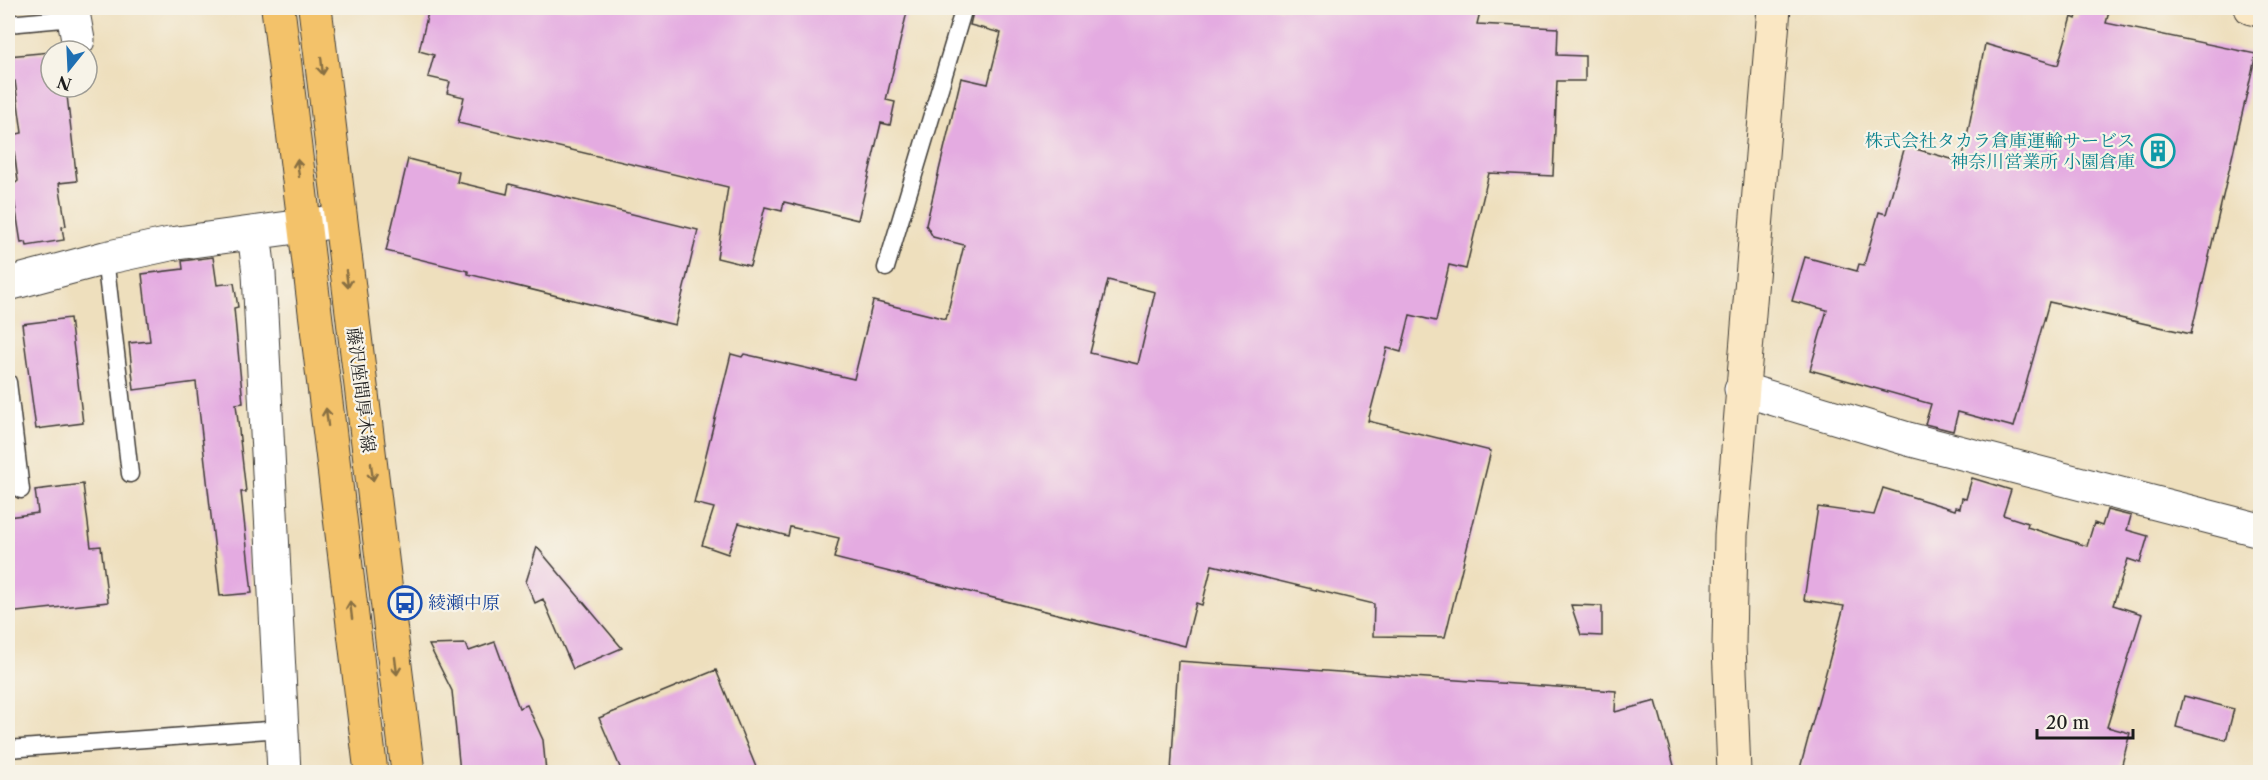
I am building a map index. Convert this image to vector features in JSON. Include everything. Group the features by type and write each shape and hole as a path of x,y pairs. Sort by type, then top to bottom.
{"main road":[{"name":"藤沢座間厚木線","path":"278,8 371,772"},
{"name":"藤沢座間厚木線","path":"315,8 408,772"}],"street":[{"path":"1734,772 1729,646 1731,546 1741,389 1774,8"},
{"path":"2251,8 2260,10"},
{"path":"8,282 171,244 340,221"},
{"path":"254,233 259,273 284,772"},
{"path":"1741,389 1908,440 2260,530"}],"lane":[{"path":"886,268 964,8"},
{"path":"8,24 75,22"},
{"path":"105,258 130,474"},
{"path":"8,382 21,490"},
{"path":"8,749 282,729"}],"building":[{"path":"429,8 908,8 886,100 895,102 890,125 881,123 858,220 784,202 782,211 765,207 750,266 717,258 728,187 458,123 464,97 447,93 450,82 428,77 434,55 419,51"},
{"path":"974,8 1481,8 1477,24 1558,28 1557,55 1585,56 1585,81 1557,81 1553,176 1489,173 1466,269 1449,265 1436,321 1410,315 1401,352 1387,348 1368,421 1491,451 1445,637 1373,636 1374,604 1212,565 1202,605 1196,603 1185,646 834,558 839,538 790,527 788,536 739,523 728,554 702,545 714,508 694,503 731,354 742,357 744,354 854,379 873,301 946,319 964,245 933,237 926,225 961,78 988,84 1001,33 970,25","holes":["1108,280 1155,292 1138,364 1090,353"]},
{"path":"2079,8 2110,8 2106,23 2256,54 2191,334 2049,302 2014,427 1958,412 1953,431 1925,424 1931,404 1810,370 1827,310 1792,301 1805,257 1857,271 1859,264 1864,265 1879,212 1886,214 1905,146 1962,162 1985,44 2058,65 2072,17 2076,19"},
{"path":"39,53 39,99 67,99 77,181 59,183 66,226 62,227 64,240 27,246 26,242 21,243 12,186 18,181 12,135 22,133 15,81 8,82 8,56"},
{"path":"408,159 459,172 457,182 507,194 509,184 698,230 675,325 468,274 468,271 386,251"},
{"path":"213,257 217,285 234,283 238,307 234,308 243,403 236,404 246,492 241,492 252,593 220,596 196,382 134,390 129,343 150,341 142,274 183,269 182,261"},
{"path":"70,318 83,423 36,429 22,324"},
{"path":"1972,478 2011,490 2003,515 2028,523 2027,527 2087,546 2094,523 2102,526 2107,510 2131,516 2127,530 2148,536 2140,563 2128,559 2113,605 2142,614 2107,727 2130,733 2120,772 1799,772 1844,606 1804,600 1818,507 1874,515 1883,488 1955,510 1956,507 1960,508 1962,498 1966,499"},
{"path":"83,484 91,547 101,546 108,602 8,613 8,517 38,513 35,490"},
{"path":"537,547 622,648 573,669 543,599 535,603 526,582"},
{"path":"1571,605 1602,606 1602,636 1581,635"},
{"path":"495,642 519,708 527,705 543,740 546,772 460,772 452,691 429,645 466,644 469,651"},
{"path":"1178,661 1616,691 1615,712 1656,701 1675,769 1646,772 1171,772"},
{"path":"716,670 758,772 622,772 599,718"},
{"path":"2184,696 2234,709 2226,740 2176,727"}],"place":[{"name":"株式会社タカラ倉庫運輸サービス 神奈川営業所 小園倉庫","path":"2158,151"},
{"name":"綾瀬中原","path":"405,603"}]}
